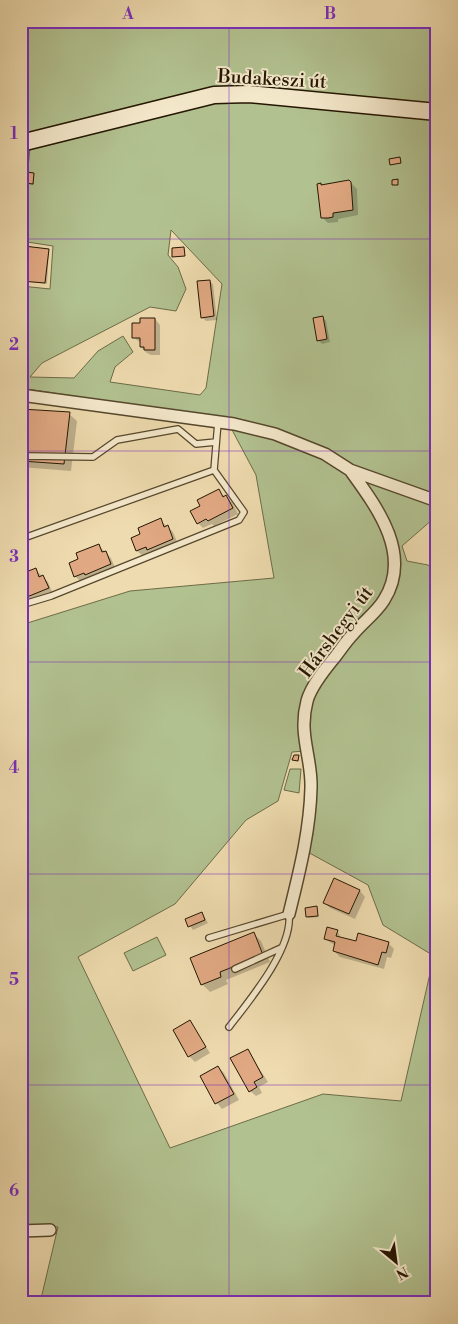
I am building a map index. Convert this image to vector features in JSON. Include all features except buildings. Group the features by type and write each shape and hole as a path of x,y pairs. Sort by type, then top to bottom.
{"main road":[{"name":"Budakeszi út","path":"21,143 187,100 228,94 437,112"}],"street":[{"name":"Hárshegyi út","path":"21,396 218,422 275,434 325,454 350,470 434,503"},
{"name":"Hárshegyi út","path":"289,914 304,850 311,787 303,736 307,700 324,670 354,633 377,610 393,581 394,549 387,529 377,506 350,470"},
{"path":"21,1231 50,1230"}],"lane":[{"path":"21,605 50,596 239,520 244,512 214,470 218,422"},
{"path":"21,463 28,456 93,457 117,440 178,429 196,444 216,442"},
{"path":"21,539 214,470"},
{"path":"209,938 289,914 290,922 281,948 250,1000 229,1028"},
{"path":"235,969 281,948"}],"green space":[{"path":"21,21 437,21 437,523 433,519 402,546 407,561 428,565 437,572 437,1303 40,1303 58,1227 21,1226 21,625 130,591 274,578 256,475 231,428 230,420 21,388 21,286 50,289 53,246 21,241 30,148 21,134","holes":["171,230 222,284 206,388 200,395 110,382 115,367 133,352 123,336 98,351 74,378 30,377 42,363 150,307 176,311 186,289 178,267 168,255","305,751 311,787 304,850 368,885 383,925 434,956 401,1101 323,1094 170,1148 78,957 175,904 246,820 278,801 292,752"]},
{"path":"290,769 301,769 299,793 284,790"},
{"path":"157,937 166,955 133,971 124,953"}]}
